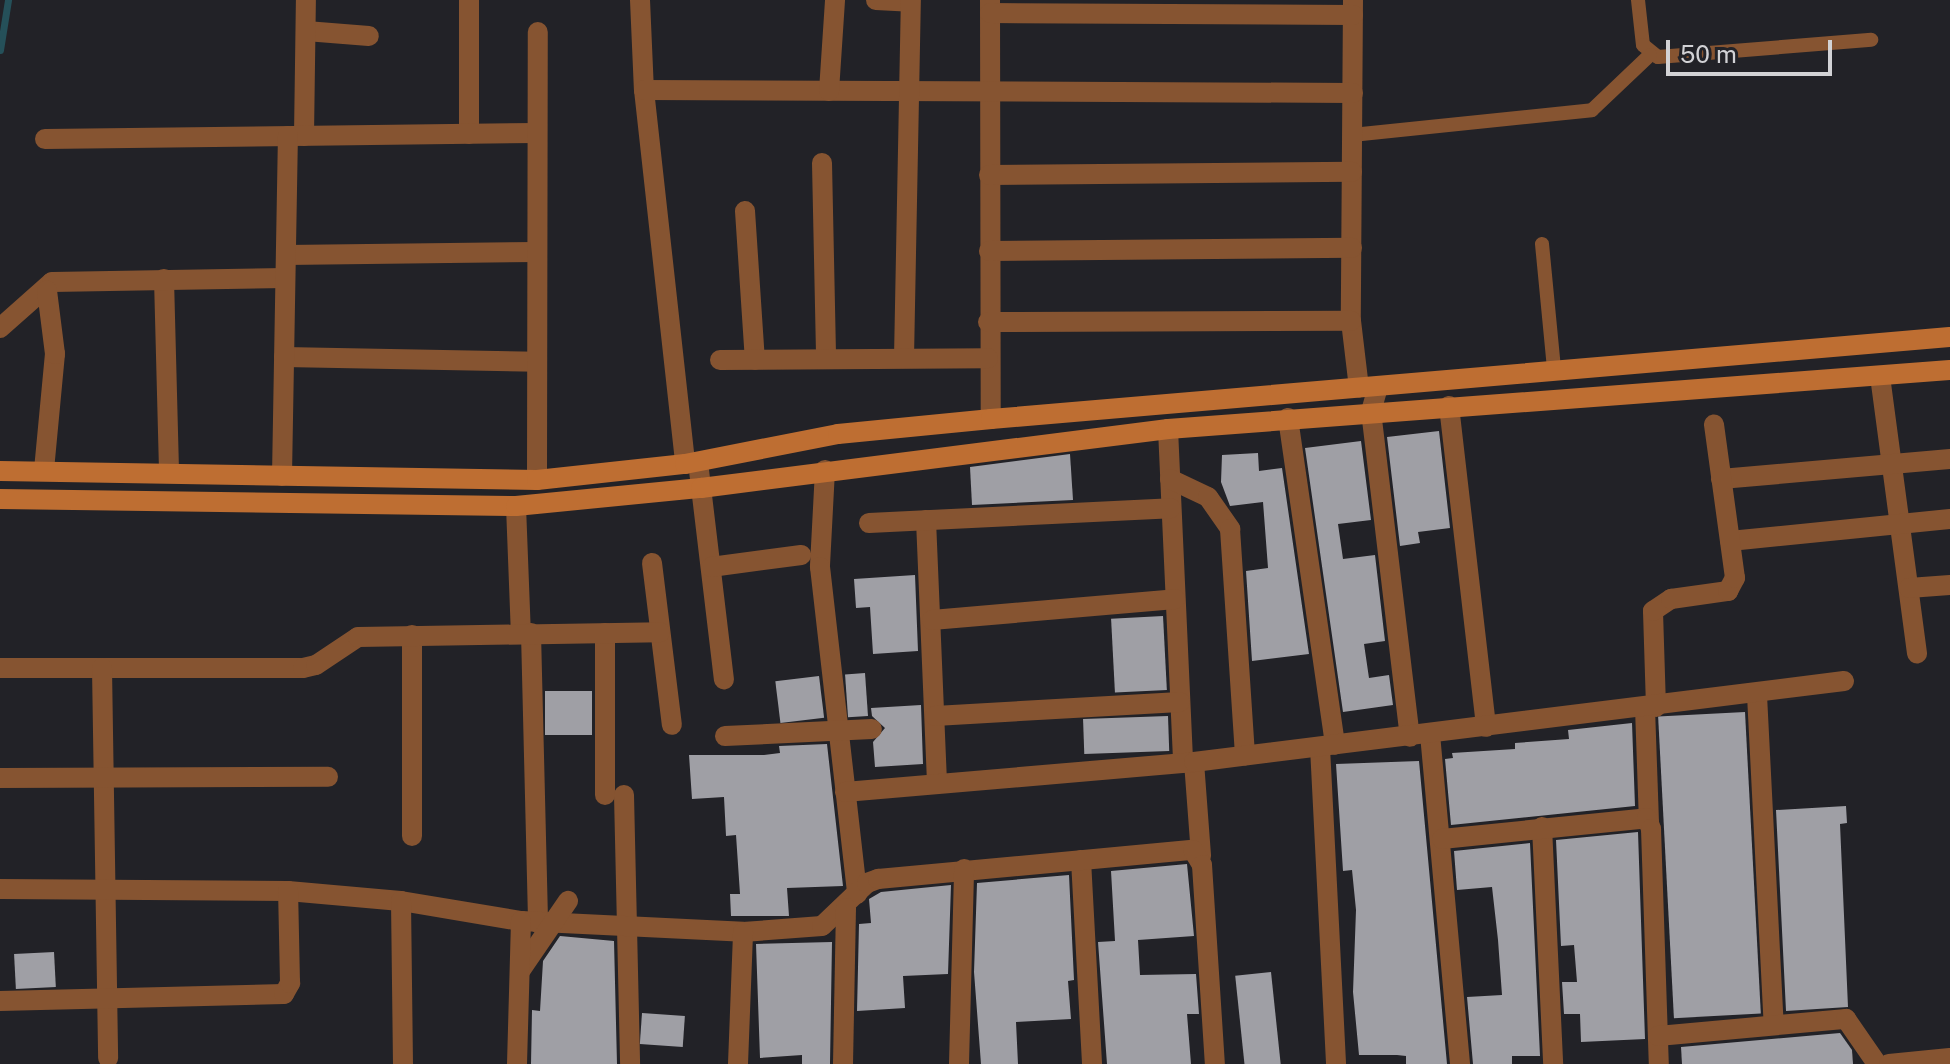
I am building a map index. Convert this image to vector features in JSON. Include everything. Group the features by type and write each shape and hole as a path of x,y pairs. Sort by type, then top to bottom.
{"street":[{"path":"282,476 286,255 306,31 306,0"},
{"path":"469,0 469,134"},
{"path":"640,0 644,90 692,463 701,488 724,679"},
{"path":"829,91 835,0"},
{"path":"876,0 910,1 904,358"},
{"path":"991,419 988,358 990,7 1353,7 1351,321 1369,387 1420,735 1442,839 1460,1064"},
{"path":"306,31 369,36"},
{"path":"537,480 538,32"},
{"path":"644,90 1353,93"},
{"path":"45,139 537,133"},
{"path":"822,163 826,359"},
{"path":"989,175 1352,172"},
{"path":"745,211 755,360"},
{"path":"989,251 1352,248"},
{"path":"286,255 537,252"},
{"path":"0,328 47,291 52,282 285,278"},
{"path":"164,279 169,471"},
{"path":"44,470 55,354 47,291"},
{"path":"988,322 1351,321"},
{"path":"0,471 169,471 537,480 692,463 838,434 1554,369 1950,337"},
{"path":"284,357 537,362"},
{"path":"720,360 988,358"},
{"path":"0,499 516,506 701,488 1168,429 1371,411 1950,370"},
{"path":"1880,376 1917,654"},
{"path":"1449,406 1486,727"},
{"path":"1288,418 1328,746 1336,1064"},
{"path":"1659,1064 1649,823 1653,611 1671,599 1728,591 1735,578 1714,424"},
{"path":"1168,429 1180,702 1201,856 1215,1064"},
{"path":"1721,479 1950,459"},
{"path":"825,470 820,567 845,792 851,901 843,1064"},
{"path":"1170,479 1208,497 1230,529 1245,756"},
{"path":"516,506 526,634 537,923 520,971 517,1064"},
{"path":"869,523 1171,508"},
{"path":"1730,541 1950,519"},
{"path":"926,520 937,784"},
{"path":"711,567 801,555"},
{"path":"652,563 672,725"},
{"path":"1909,588 1950,585"},
{"path":"932,620 1175,599"},
{"path":"0,668 303,668 358,637 660,632"},
{"path":"605,633 615,795 630,930 630,1064"},
{"path":"412,635 412,836"},
{"path":"102,668 108,1058"},
{"path":"845,792 1188,763 1757,695 1844,681"},
{"path":"1757,695 1774,1025"},
{"path":"935,716 1180,702"},
{"path":"725,736 872,729"},
{"path":"0,778 328,777"},
{"path":"1442,839 1634,817 1649,823"},
{"path":"1542,827 1553,1064"},
{"path":"0,889 288,891 401,901 537,923 630,930 743,932 822,926 878,879 1193,850 1201,856"},
{"path":"1081,860 1092,1064"},
{"path":"959,1064 964,869"},
{"path":"0,1001 284,994 290,983 288,891"},
{"path":"401,901 403,1064"},
{"path":"520,971 537,923 568,901"},
{"path":"738,1064 743,932"},
{"path":"1658,1036 1846,1019 1877,1064"},
{"path":"1889,1064 1950,1058"}],"lane":[{"path":"1638,0 1643,45 1650,55"},
{"path":"1352,135 1592,110 1650,55 1871,40"},
{"path":"1542,244 1554,369"}],"building":[{"path":"1439,431 1450,528 1418,532 1420,543 1400,546 1387,437"},
{"path":"1361,441 1371,520 1338,524 1343,559 1375,555 1385,641 1364,644 1369,678 1389,675 1393,705 1343,712 1305,448"},
{"path":"1258,453 1259,471 1282,468 1309,654 1252,661 1246,571 1268,568 1263,502 1230,506 1221,482 1222,455"},
{"path":"1070,454 1073,500 972,505 970,467"},
{"path":"915,575 918,651 873,654 870,607 856,608 854,579"},
{"path":"1163,616 1167,690 1115,693 1111,619"},
{"path":"865,673 868,716 848,717 845,674"},
{"path":"819,676 824,718 780,723 775,681"},
{"path":"545,691 592,691 592,735 545,735"},
{"path":"921,705 923,764 875,767 873,742 885,728 872,716 871,708"},
{"path":"1745,712 1761,1014 1674,1018 1658,717"},
{"path":"1168,716 1169,751 1084,754 1083,719"},
{"path":"1632,723 1635,806 1451,825 1445,759 1453,758 1452,753 1515,749 1515,743 1569,739 1568,730"},
{"path":"827,744 843,886 787,888 789,916 731,916 730,894 740,894 736,835 726,836 724,797 692,799 689,755 764,755 780,753 779,746"},
{"path":"1419,761 1447,1064 1406,1064 1406,1056 1359,1055 1353,992 1356,910 1352,870 1343,871 1336,764"},
{"path":"1846,806 1847,823 1840,824 1848,1007 1786,1011 1776,810"},
{"path":"1638,832 1645,1039 1581,1042 1580,1014 1564,1014 1562,982 1577,982 1574,945 1561,946 1556,840"},
{"path":"1530,843 1540,1056 1512,1056 1512,1064 1473,1064 1467,997 1502,995 1498,940 1492,887 1457,890 1454,851"},
{"path":"1187,864 1194,936 1138,940 1140,975 1196,974 1199,1014 1187,1014 1191,1064 1107,1064 1098,942 1115,941 1111,871"},
{"path":"1069,875 1074,980 1068,981 1071,1019 1016,1022 1018,1064 981,1064 974,972 977,883"},
{"path":"951,885 948,974 903,976 905,1008 857,1011 859,924 871,923 869,899 881,892"},
{"path":"560,936 614,941 617,1064 531,1064 532,1010 540,1011 543,961"},
{"path":"832,942 830,1064 802,1064 802,1055 760,1058 756,944"},
{"path":"54,952 56,987 16,989 14,954"},
{"path":"1271,972 1281,1064 1244,1064 1235,976"},
{"path":"642,1013 685,1016 683,1047 640,1044"},
{"path":"1840,1033 1852,1050 1853,1064 1682,1064 1681,1047"}],"waterway":[{"path":"0,50 8,0"}]}
